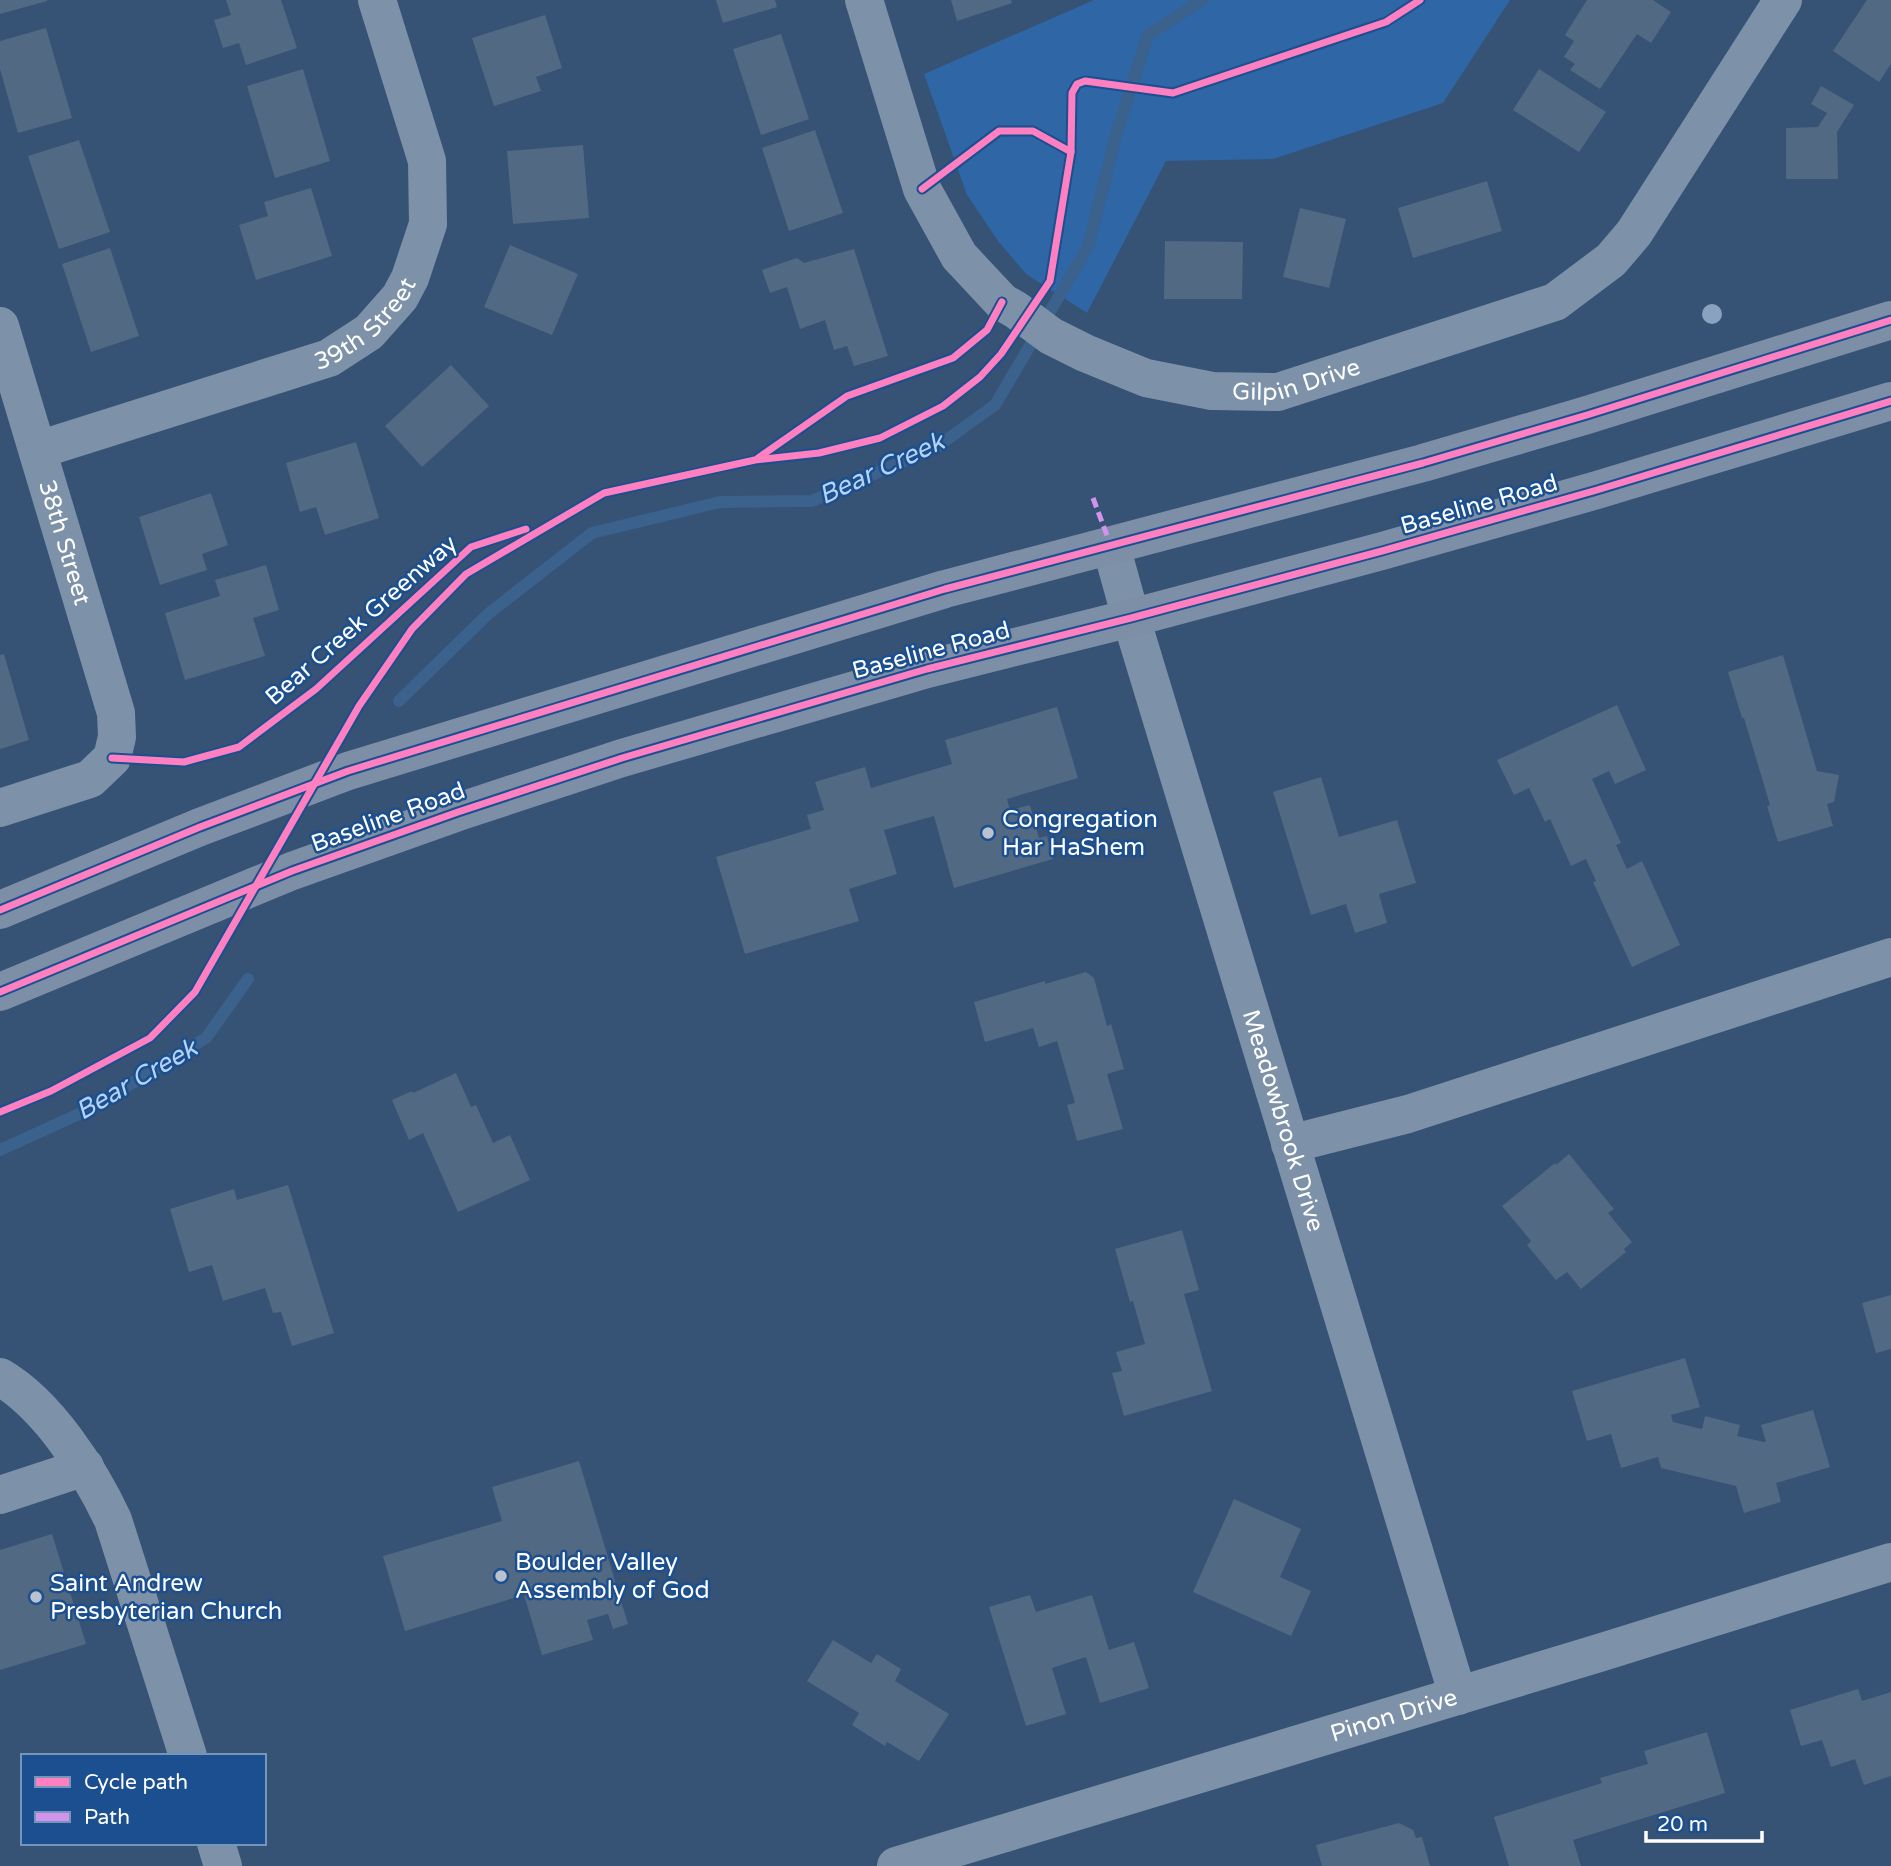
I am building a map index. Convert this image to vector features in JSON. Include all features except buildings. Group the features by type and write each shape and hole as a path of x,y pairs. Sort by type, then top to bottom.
{"main road":[{"path":"0,910 200,827 348,771 945,589 1423,463 1891,320"},
{"name":"Baseline Road","path":"0,992 292,871 458,812 649,750 927,669 1382,551 1597,490 1891,401"}],"street":[{"name":"39th Street","path":"38,450 330,358 369,332 400,297 410,278 428,223 427,161 377,0"},
{"name":"Gilpin Drive","path":"864,0 922,189 959,256 1002,302 1051,336 1146,378 1212,391 1278,392 1555,302 1611,260 1634,233 1783,0"},
{"name":"38th Street","path":"0,326 116,713 117,737 112,758 90,779 0,808"},
{"name":"Meadowbrook Drive","path":"1111,546 1458,1696"},
{"path":"1290,1144 1408,1114 1891,957"},
{"path":"0,1377 9,1382 54,1426 100,1492 113,1520 187,1754"},
{"path":"0,1495 85,1467"},
{"name":"Pinon Drive","path":"896,1866 1891,1562"},
{"path":"217,1845 223,1866"}],"shaded area":[{"path":"1094,0 1510,0 1443,103 1273,159 1166,161 1087,313 1026,274 998,241 967,195 924,74"}],"waterway":[{"name":"Bear Creek","path":"399,701 488,614 592,533 720,502 812,501 938,446 995,405 1088,247 1116,135 1148,35 1202,0"},
{"name":"Bear Creek","path":"0,1150 90,1109 206,1038 248,979"}],"marked path":[{"path":"1093,498 1111,546"}],"cycle path":[{"path":"0,1112 51,1091 150,1038 195,992 359,706 412,629 466,574 604,493 755,460 819,453 880,438 943,406 980,377 1001,354 1050,281 1071,152 1072,93 1077,84 1085,81 1173,93 1386,22 1420,0"},
{"path":"922,189 999,131 1033,131 1071,152"},
{"path":"758,458 847,396 953,358 987,330 1002,302"},
{"path":"0,910 200,827 348,771 945,589 1423,463 1891,320"},
{"path":"0,992 292,871 622,758 927,669 1382,551 1597,490 1891,401"},
{"name":"Bear Creek Greenway","path":"112,758 184,762 239,747 316,689 471,547 526,529"}],"place":[{"name":"Congregation Har HaShem","path":"988,833"},
{"name":"Boulder Valley Assembly of God","path":"501,1576"},
{"name":"Saint Andrew Presbyterian Church","path":"36,1597"}]}
